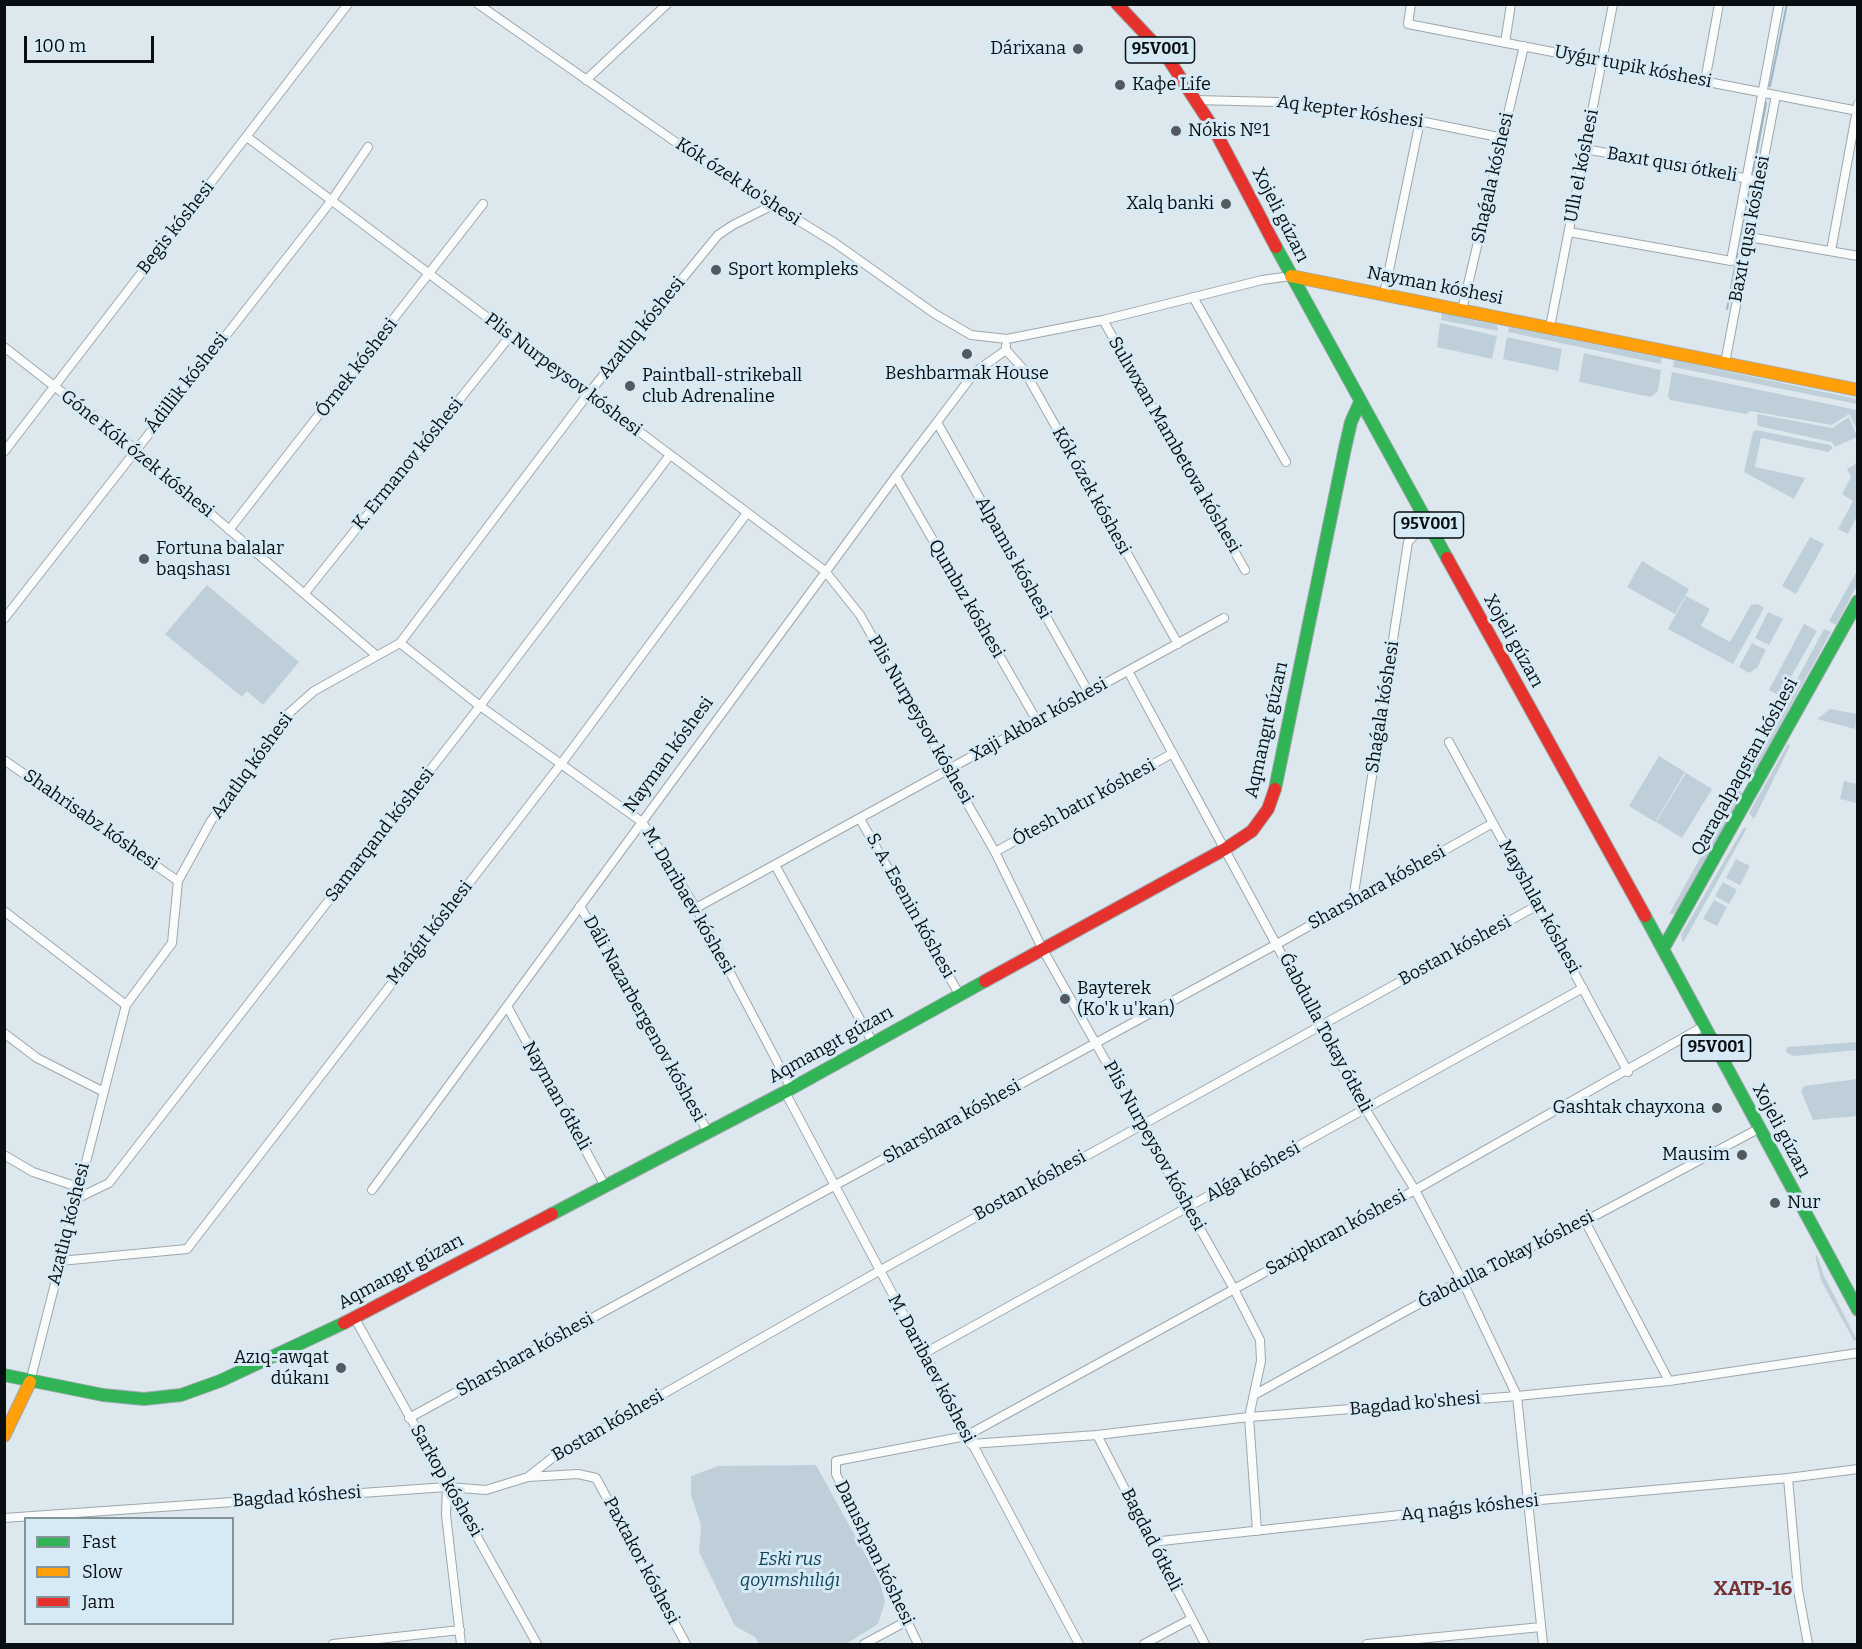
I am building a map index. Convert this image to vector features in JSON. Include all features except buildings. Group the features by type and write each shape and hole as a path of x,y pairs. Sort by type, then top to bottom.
{"street":[{"name":"Begis kóshesi","path":"4,452 348,4"},
{"name":"Kók ózek ko'shesi","path":"478,4 586,81 771,206 835,243 952,325 971,335 1007,339"},
{"path":"586,81 667,4"},
{"name":"Xojeli gúzarı","path":"1117,4 1167,57 1196,99 1360,402 1663,949 1857,1310"},
{"name":"Uyǵır tupik kóshesi","path":"1411,4 1407,24 1857,109"},
{"path":"1505,43 1511,4"},
{"name":"Ullı el kóshesi","path":"1550,327 1613,4"},
{"path":"1705,81 1719,4"},
{"name":"Baxıt qusı kóshesi","path":"1569,232 1731,261 1779,4"},
{"name":"Shaǵala kóshesi","path":"1462,310 1524,46"},
{"name":"Baxıt qusı kóshesi","path":"1725,363 1776,95"},
{"name":"Aq kepter kóshesi","path":"1196,99 1276,102 1420,121 1503,138"},
{"path":"1831,251 1857,109"},
{"path":"1384,294 1420,121"},
{"name":"Plis Nurpeysov kóshesi","path":"247,137 429,276 825,571 860,615 995,852 1042,948 1234,1289 1260,1340 1261,1361 1249,1418 1257,1531"},
{"name":"Ádillik kóshesi","path":"4,619 332,200 368,147"},
{"name":"Baxıt qusı ótkeli","path":"1585,149 1760,181"},
{"name":"Órnek kóshesi","path":"229,530 483,204"},
{"name":"Azatlıq kóshesi","path":"30,1382 102,1091 126,1005 172,943 178,881 211,821 288,714 314,691 400,643 588,394 718,235 771,206"},
{"path":"1749,237 1857,256"},
{"name":"Nayman kóshesi","path":"1007,339 1103,320 1262,280 1291,276 1857,390"},
{"path":"1193,297 1286,462"},
{"name":"Sulıwxan Mambetova kóshesi","path":"1103,320 1245,570"},
{"name":"K. Ermanov kóshesi","path":"305,593 511,335"},
{"path":"1006,350 1007,339"},
{"name":"Góne Kók ózek kóshesi","path":"4,346 135,449 377,656"},
{"name":"Nayman kóshesi","path":"372,1190 896,476 938,424 975,372 1006,350"},
{"name":"Kók ózek kóshesi","path":"1006,350 1024,370 1178,644"},
{"name":"Aqmangıt gúzarı","path":"4,1375 30,1382 144,1399 181,1395 204,1388 295,1348 788,1090 1225,849 1252,831 1268,809 1276,785 1345,448 1351,422 1360,402"},
{"name":"Alpamıs kóshesi","path":"938,424 1089,693"},
{"name":"Samarqand kóshesi","path":"76,1199 109,1183 480,706 670,455"},
{"name":"Qumbız kóshesi","path":"896,476 1037,722"},
{"name":"Mańǵıt kóshesi","path":"60,1261 187,1249 561,764 747,513"},
{"name":"Shaǵala kóshesi","path":"1353,900 1408,542 1426,521"},
{"name":"Qaraqalpaqstan kóshesi","path":"1663,949 1857,601"},
{"name":"Xaji Akbar kóshesi","path":"696,908 1224,618"},
{"name":"M. Daribaev kóshesi","path":"400,643 480,706 642,822 696,908 835,1186 968,1440 1079,1644"},
{"name":"Ǵabdulla Tokay ótkeli","path":"1128,671 1366,1110 1415,1190 1462,1280 1517,1396 1543,1644"},
{"name":"Mayshılar kóshesi","path":"1449,742 1628,1072"},
{"name":"Ótesh batır kóshesi","path":"995,852 1173,753"},
{"name":"Shahrisabz kóshesi","path":"4,760 178,881"},
{"name":"S. A. Esenin kóshesi","path":"860,819 959,994"},
{"name":"Sharshara kóshesi","path":"409,1418 1097,1043 1493,823"},
{"path":"775,866 873,1042"},
{"name":"Bostan kóshesi","path":"528,1477 556,1455 879,1270 1538,905"},
{"name":"Dáli Nazarbergenov kóshesi","path":"580,906 708,1132"},
{"path":"4,911 126,1005"},
{"name":"Alǵa kóshesi","path":"923,1354 1583,988"},
{"name":"Nayman ótkeli","path":"507,1006 605,1186"},
{"name":"Saxipkıran kóshesi","path":"968,1440 1234,1289 1628,1072 1704,1026"},
{"path":"4,1033 37,1058 102,1091"},
{"name":"Ǵabdulla Tokay kóshesi","path":"1254,1395 1462,1280 1585,1221 1760,1128"},
{"path":"4,1155 33,1172 78,1187"},
{"path":"1585,1221 1669,1381"},
{"name":"Sarkop kóshesi","path":"354,1317 447,1487 477,1533 537,1644"},
{"name":"Bagdad ko'shesi","path":"968,1440 1097,1435 1249,1418 1517,1396 1669,1381 1857,1353"},
{"path":"4,1436 30,1382"},
{"name":"Bagdad ótkeli","path":"1097,1435 1205,1644"},
{"name":"Danıshpan kóshesi","path":"918,1644 836,1474 836,1461 968,1440"},
{"name":"Aq naǵıs kóshesi","path":"1152,1542 1529,1501 1788,1478 1857,1469"},
{"name":"Paxtakor kóshesi","path":"528,1477 562,1473 596,1478 686,1644"},
{"name":"Bagdad kóshesi","path":"4,1518 447,1487 486,1490 528,1477"},
{"path":"1788,1478 1798,1590 1808,1644"},
{"path":"447,1487 446,1515 461,1644"},
{"path":"1144,1644 1191,1619"},
{"path":"864,1644 907,1621"},
{"path":"1367,1644 1541,1627"},
{"path":"333,1644 460,1630"}],"green space":[{"path":"1442,313 1497,325 1498,331 1441,320"},
{"path":"1440,323 1497,336 1492,359 1437,347"},
{"path":"1509,327 1662,358 1661,364 1508,332"},
{"path":"1507,337 1562,349 1558,371 1503,359"},
{"path":"1584,353 1661,370 1658,391 1651,397 1579,382"},
{"path":"1674,360 1857,399 1857,404 1673,367"},
{"path":"1672,372 1857,410 1857,429 1849,414 1832,425 1750,411 1746,414 1670,400 1668,396"},
{"path":"1757,414 1832,428 1849,417 1857,437 1835,447 1832,442 1758,426"},
{"path":"1756,430 1830,445 1833,448 1828,452 1761,438 1755,467 1805,478 1794,499 1744,472 1753,432"},
{"path":"1857,463 1857,516 1848,534 1838,529 1853,501 1842,494 1851,477 1847,469"},
{"path":"1810,537 1824,544 1796,594 1782,586"},
{"path":"1642,561 1689,589 1675,614 1627,587"},
{"path":"1857,571 1857,585 1836,625 1829,621"},
{"path":"207,585 299,662 263,705 247,691 242,697 165,634"},
{"path":"1686,596 1710,609 1701,626 1730,642 1751,605 1758,604 1764,608 1733,664 1668,629"},
{"path":"1768,612 1783,619 1769,645 1755,638"},
{"path":"1804,624 1817,631 1780,696 1769,690"},
{"path":"1824,629 1831,632 1751,778 1743,780"},
{"path":"1752,643 1766,650 1757,668 1749,673 1739,667"},
{"path":"1830,709 1857,714 1855,729 1817,719"},
{"path":"1788,744 1790,746 1754,819 1749,813"},
{"path":"1659,756 1685,772 1655,822 1629,806"},
{"path":"1686,773 1712,789 1682,838 1656,822"},
{"path":"1844,781 1857,784 1857,803 1840,799"},
{"path":"1739,788 1743,795 1675,914 1669,914"},
{"path":"1744,827 1747,828 1683,943 1681,935"},
{"path":"1736,859 1750,866 1740,885 1726,878"},
{"path":"1723,882 1737,890 1729,904 1715,896"},
{"path":"1714,900 1727,907 1717,926 1703,919"},
{"path":"1857,1042 1857,1050 1793,1056 1786,1052 1787,1047"},
{"path":"1857,1079 1857,1116 1813,1120 1801,1091 1804,1086"},
{"path":"1815,1255 1857,1340 1854,1341 1821,1280"},
{"name":"Eski rus qoyımshılıǵı","path":"816,1465 880,1581 885,1602 878,1624 846,1644 759,1644 755,1637 735,1626 699,1552 701,1525 691,1495 691,1476 718,1466"}],"waterway":[{"path":"1770,86 1787,4"},
{"path":"1753,173 1766,103"},
{"path":"1727,309 1750,187"}],"traffic: fast":[{"path":"1276,247 1447,558"},
{"path":"1275,789 1345,448 1351,422 1360,402"},
{"path":"1663,949 1858,601"},
{"path":"1645,916 1858,1310"},
{"path":"552,1214 785,1092 985,981"},
{"path":"4,1375 103,1395 144,1399 181,1395 220,1381 344,1323"}],"traffic: slow":[{"path":"1291,276 1858,390"},
{"path":"4,1436 30,1382"}],"traffic: jam":[{"path":"1117,4 1167,57 1214,129 1276,247"},
{"path":"1447,558 1645,916"},
{"path":"985,981 1225,849 1252,831 1268,809 1275,789"},
{"path":"344,1323 552,1214"}],"place":[{"name":"Dárixana","path":"1078,49"},
{"name":"Кафе Life","path":"1120,85"},
{"name":"Nókis №1","path":"1176,131"},
{"name":"Xalq banki","path":"1226,204"},
{"name":"Sport kompleks","path":"716,270"},
{"name":"Beshbarmak House","path":"967,354"},
{"name":"Paintball-strikeball club Adrenaline","path":"630,386"},
{"name":"Fortuna balalar baqshası","path":"144,559"},
{"name":"Bayterek (Ko'k u'kan)","path":"1065,999"},
{"name":"Gashtak chayxona","path":"1717,1108"},
{"name":"Mausim","path":"1742,1155"},
{"name":"Nur","path":"1775,1203"},
{"name":"Azıq-awqat dúkanı","path":"341,1368"}],"district":[{"name":"XATP-16","path":"1753,1589"}]}
